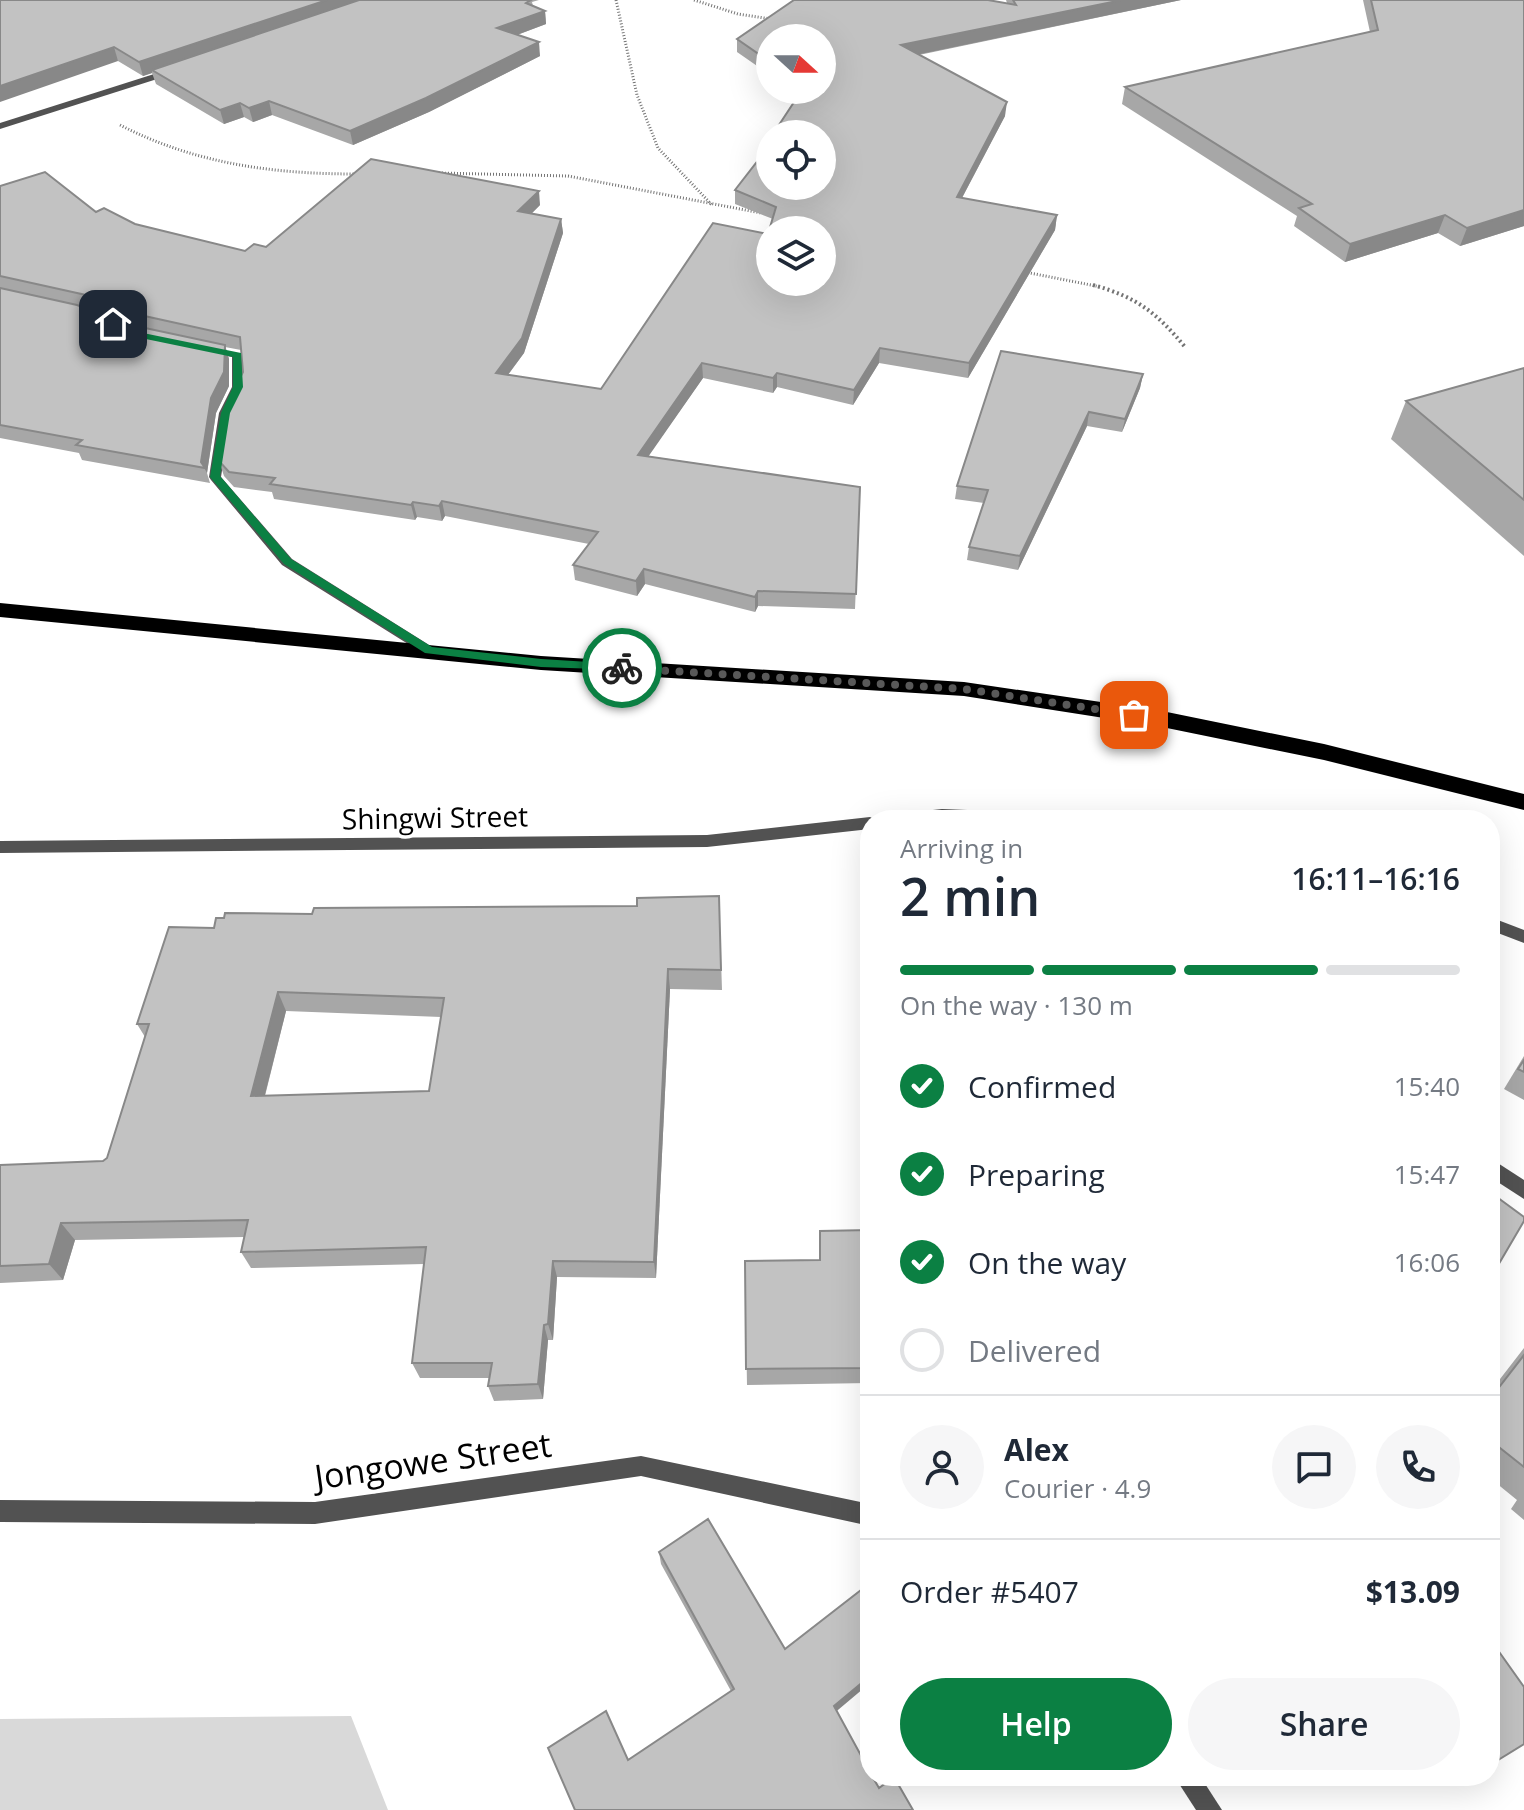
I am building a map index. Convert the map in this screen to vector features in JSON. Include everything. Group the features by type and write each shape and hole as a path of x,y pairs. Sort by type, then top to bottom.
{"highway":[{"path":"0,610 541,663 964,689 1162,719 1324,752 1524,802"}],"street":[{"path":"0,126 185,67"},
{"path":"198,347 238,355 238,387 225,413 215,477 287,562 429,651"},
{"name":"Shingwi Street","path":"0,847 707,841 860,824"},
{"path":"1500,927 1524,937"},
{"path":"1500,1173 1524,1191"},
{"name":"Jongowe Street","path":"0,1511 315,1513 641,1466 860,1513"},
{"path":"1193,1786 1210,1810"}],"path":[{"path":"616,0 637,95 658,148 713,206"},
{"path":"694,0 738,14 781,20"},
{"path":"79,102 140,137 183,155 254,170 367,174"},
{"path":"426,173 568,176 772,216"},
{"path":"1025,272 1085,283 1141,303 1161,319 1185,347"}],"shaded area":[{"path":"351,1716 388,1810 0,1810 0,1719"}],"building":[{"path":"0,0 327,0 139,62 114,47 0,86"},
{"path":"359,0 531,0 526,3 545,11 497,28 539,42 426,98 350,131 269,101 249,108 240,103 220,110 152,70"},
{"path":"794,0 988,0 1016,5 1013,0 1122,0 901,45 1007,102 957,197 1057,215 969,363 880,348 854,390 777,373 773,378 702,363 638,455 860,487 856,594 758,591 755,597 644,569 636,581 573,565 598,532 442,501 439,506 413,502 411,505 270,484 275,478 229,472 219,461 229,399 243,372 240,337 140,315 86,295 0,276 0,186 45,172 96,212 104,208 135,224 245,251 254,244 266,247 371,159 539,191 518,211 561,219 522,338 496,373 601,389 713,223 756,232 756,296 836,296 836,216 773,216 776,207 759,200 836,200 836,120 782,120 793,104 836,104 836,24 759,24"},
{"path":"1371,0 1524,0 1524,210 1467,228 1445,215 1350,244 1299,208 1312,204 1125,87 1378,30"},
{"path":"756,26 756,52 737,39"},
{"path":"756,163 756,199 735,190"},
{"path":"0,288 77,305 131,325 225,345 224,372 211,398 201,462 205,468 76,445 82,440 0,425"},
{"path":"1001,351 1143,374 1125,419 1089,412 1020,556 969,547 988,490 957,486"},
{"path":"1524,368 1524,500 1406,401"},
{"path":"719,896 721,970 668,969 654,1262 553,1261 548,1324 544,1325 538,1384 488,1386 492,1363 412,1363 426,1247 241,1252 248,1220 61,1223 49,1264 0,1266 0,1165 103,1161 107,1158 149,1024 137,1024 169,927 214,928 216,918 224,918 225,913 312,914 314,908 637,906 637,898","holes":["278,992 444,998 429,1091 251,1096"]},
{"path":"1500,1199 1524,1217 1500,1262"},
{"path":"860,1230 860,1368 746,1369 745,1261 820,1260 820,1231"},
{"path":"1524,1355 1524,1467 1500,1448 1500,1386"},
{"path":"708,1519 785,1649 860,1591 860,1684 834,1706 860,1754 860,1786 899,1786 913,1810 575,1810 548,1748 606,1711 628,1760 734,1689 659,1552"},
{"path":"1500,1653 1524,1687 1524,1744 1500,1759"}],"way so far":[{"path":"622,668 964,689 1134,715"}],"route":[{"path":"113,324 141,335 238,355 238,387 225,413 215,477 287,562 429,651 622,668"}]}
